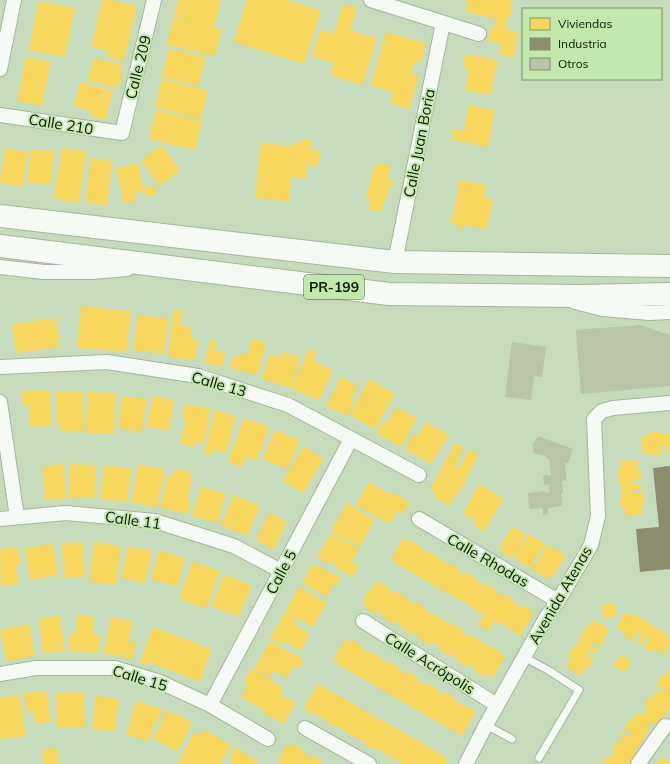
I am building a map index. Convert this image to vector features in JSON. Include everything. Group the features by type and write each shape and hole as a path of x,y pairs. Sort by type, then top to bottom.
{"main road":[{"name":"PR-199","path":"0,216 395,262 670,266"},
{"name":"PR-199","path":"0,246 389,294 546,295 668,309"}],"street":[{"path":"0,69 14,0"},
{"name":"Calle 209","path":"122,133 154,0"},
{"path":"371,0 479,34"},
{"name":"Calle Juan Boria","path":"395,262 443,23"},
{"name":"Calle 210","path":"0,115 122,133"},
{"path":"0,267 44,272 92,272 159,266"},
{"name":"Calle 13","path":"0,367 107,362 198,376 288,405 419,475"},
{"path":"0,402 17,517"},
{"name":"Avenida Atenas","path":"466,764 547,616 558,601 591,545 598,516 594,419 602,411 613,408 670,404"},
{"name":"Calle 5","path":"210,705 352,439"},
{"name":"Calle 11","path":"0,519 66,512 155,521 234,546 281,571"},
{"name":"Calle Rhodas","path":"419,519 558,601"},
{"name":"Calle Acrópolis","path":"363,621 497,705"},
{"name":"Calle 15","path":"0,674 36,668 115,668 160,682 210,705 268,739"},
{"path":"638,764 665,726"},
{"path":"306,728 369,764"}],"lane":[{"path":"524,657 548,670 578,690 539,758"},
{"path":"486,725 512,739"}],"building: Viviendas":[{"path":"102,0 110,0 137,6 124,61 107,56 108,51 91,47"},
{"path":"178,0 221,1 214,28 222,30 215,56 167,45 173,18 204,25 174,17"},
{"path":"247,0 287,0 321,11 304,64 234,42"},
{"path":"467,0 512,0 512,12 507,20 506,29 518,32 514,58 499,54 501,44 488,41 492,26 494,27 496,19 467,12"},
{"path":"39,1 75,8 65,57 29,50"},
{"path":"343,4 357,8 350,30 377,39 363,85 330,75 334,63 312,56 320,30 334,34"},
{"path":"386,32 426,43 421,62 415,61 411,73 419,75 410,109 390,103 393,92 371,86"},
{"path":"169,49 206,57 199,86 162,77"},
{"path":"465,54 498,60 491,95 465,90 469,69 463,68"},
{"path":"26,57 51,62 42,106 17,101"},
{"path":"94,58 121,64 122,73 118,88 88,81"},
{"path":"162,79 208,91 201,119 155,107"},
{"path":"80,82 113,91 106,120 90,116 92,111 74,106"},
{"path":"469,105 495,110 488,147 451,139 453,129 464,131"},
{"path":"156,110 202,121 195,150 149,139"},
{"path":"305,140 312,140 311,150 321,151 319,166 307,165 306,179 291,177 289,202 255,198 261,143 288,146"},
{"path":"162,145 180,171 159,186 141,160"},
{"path":"5,148 28,152 22,187 0,183"},
{"path":"62,148 87,151 79,203 54,199"},
{"path":"31,149 54,151 51,185 27,183"},
{"path":"91,158 113,161 107,206 85,202"},
{"path":"138,163 144,191 135,193 136,201 124,204 116,168"},
{"path":"375,163 391,166 388,179 394,181 393,186 390,185 382,212 368,209 370,200 366,198"},
{"path":"460,180 486,185 484,197 493,199 487,229 465,225 464,229 456,228 457,224 449,222 450,219 452,220"},
{"path":"155,185 157,194 146,197 144,187"},
{"path":"81,306 131,311 127,352 77,348"},
{"path":"174,310 183,311 181,326 192,327 191,339 198,340 196,360 168,357"},
{"path":"138,315 169,319 164,354 133,350"},
{"path":"56,318 60,347 16,353 12,324"},
{"path":"252,338 266,342 258,375 230,368 233,356 239,357 240,353 248,355"},
{"path":"210,340 217,341 215,351 225,353 222,367 205,363"},
{"path":"309,349 317,352 313,361 333,370 319,401 291,388"},
{"path":"282,352 300,357 291,388 262,379 269,355 280,358"},
{"path":"341,377 358,386 351,400 355,402 347,416 326,406"},
{"path":"369,379 395,394 375,429 350,415"},
{"path":"50,390 52,426 30,427 29,405 23,406 22,391"},
{"path":"83,391 84,431 61,432 61,426 57,426 56,392"},
{"path":"88,392 116,393 114,434 86,433"},
{"path":"122,396 147,399 142,432 118,428"},
{"path":"153,396 174,400 169,431 147,427"},
{"path":"185,404 211,409 204,443 197,441 195,447 180,444 186,418 182,417"},
{"path":"396,407 417,418 401,447 376,433 383,422 386,424"},
{"path":"215,410 236,416 226,453 213,450 211,456 204,454"},
{"path":"244,418 269,427 257,461 245,457 242,467 228,462"},
{"path":"426,422 449,435 431,464 405,449 413,434 418,436"},
{"path":"275,430 300,440 288,469 263,459"},
{"path":"661,432 661,434 670,433 670,453 666,454 666,445 661,446 662,455 654,456 654,454 650,455 650,453 643,454 641,437 647,436 648,433"},
{"path":"455,443 464,447 455,466 459,468 469,450 479,455 458,495 456,494 450,506 435,498 437,494 430,491"},
{"path":"304,446 324,459 303,493 283,481"},
{"path":"638,460 638,468 641,471 642,479 633,480 633,485 641,484 642,490 634,490 634,494 644,493 645,502 643,502 642,506 643,514 626,516 625,509 621,507 620,498 622,497 621,483 619,484 618,471 621,468 620,461"},
{"path":"64,464 66,499 45,500 43,466"},
{"path":"70,464 96,465 96,498 69,498"},
{"path":"139,464 165,470 157,508 131,502"},
{"path":"104,465 132,469 127,502 100,499"},
{"path":"176,468 192,472 190,480 192,481 188,499 191,502 188,514 160,508 168,475 174,476"},
{"path":"369,482 391,495 392,492 410,502 403,514 398,511 390,524 356,505"},
{"path":"479,484 504,499 484,532 473,525 477,518 473,516 471,519 463,514"},
{"path":"201,487 226,494 218,523 192,516"},
{"path":"234,495 260,506 247,536 221,525"},
{"path":"347,503 375,520 360,547 331,531"},
{"path":"269,513 287,522 274,549 256,540"},
{"path":"513,526 525,534 522,539 524,540 515,555 513,554 510,558 499,548"},
{"path":"331,533 359,549 352,562 359,566 353,577 334,566 335,564 330,561 328,564 317,558"},
{"path":"529,534 545,544 530,568 514,558"},
{"path":"403,538 409,542 410,540 423,548 422,550 427,553 428,551 441,559 440,560 460,569 459,572 464,575 466,572 479,580 477,583 483,586 484,583 497,590 496,593 502,596 503,593 511,598 516,602 515,604 520,607 521,605 534,612 520,636 503,624 502,625 495,621 489,631 478,625 484,615 469,606 470,605 451,596 452,595 395,563 391,559"},
{"path":"83,542 85,576 64,578 62,543"},
{"path":"94,542 121,546 116,585 89,582"},
{"path":"53,544 58,575 30,580 25,548"},
{"path":"547,545 566,555 553,577 550,575 548,579 532,570"},
{"path":"128,546 152,551 145,583 121,578"},
{"path":"18,547 21,565 16,566 19,584 1,586 0,549"},
{"path":"159,551 185,558 178,587 151,579"},
{"path":"193,561 220,571 206,609 179,599"},
{"path":"313,564 341,578 338,584 335,583 327,597 302,583"},
{"path":"225,574 252,586 238,617 211,606"},
{"path":"378,581 390,588 389,591 394,593 397,592 409,599 408,601 412,604 416,602 427,609 426,611 431,614 434,614 452,626 453,624 465,631 464,633 470,637 471,635 502,653 501,654 505,657 493,678 488,675 487,677 477,673 478,672 469,664 467,667 459,663 460,661 455,658 456,657 451,654 450,656 441,651 442,650 437,647 438,645 432,642 431,645 417,638 419,635 413,632 412,635 404,631 405,629 399,626 400,624 395,621 393,624 380,615 382,613 377,610 375,614 367,609 368,607 362,604 368,591 370,592"},
{"path":"299,587 327,603 313,627 285,612"},
{"path":"615,603 617,616 604,619 601,605"},
{"path":"625,612 630,615 634,614 666,633 667,637 670,638 670,644 664,655 657,650 656,652 653,650 652,652 644,648 649,639 646,638 641,645 637,642 641,634 637,632 632,641 624,637 626,635 616,628"},
{"path":"285,613 297,620 294,624 310,634 301,651 283,641 281,644 270,638"},
{"path":"77,615 94,617 93,635 100,635 99,653 69,651 70,633 76,633"},
{"path":"60,616 65,651 43,653 39,618"},
{"path":"111,617 133,621 129,641 136,642 133,659 104,653"},
{"path":"593,620 609,628 601,647 593,642 591,646 598,650 595,655 588,651 586,655 594,659 590,667 588,666 587,669 586,668 581,676 566,667 570,661 569,654 573,647 575,648 586,626 590,625"},
{"path":"29,624 35,656 7,661 0,630"},
{"path":"153,627 212,649 200,682 148,662 146,666 140,663"},
{"path":"345,639 349,642 352,640 360,644 359,645 364,650 369,653 370,651 388,664 389,661 406,675 408,671 420,680 419,682 425,685 426,683 432,685 443,695 445,692 453,696 452,698 458,701 457,703 462,706 463,704 476,712 462,736 337,664 338,663 333,660"},
{"path":"270,641 304,660 299,669 294,666 287,678 273,670 269,678 254,669"},
{"path":"621,654 632,661 625,673 613,666"},
{"path":"670,667 670,707 663,718 659,719 657,725 651,722 649,730 630,762 626,764 601,764 605,757 609,759 614,752 612,751 614,748 613,747 617,740 620,743 623,738 620,737 622,732 629,737 632,733 624,729 628,722 631,719 632,720 636,712 641,716 644,713 647,708 644,704 649,696 653,699 655,689 662,693 664,689 656,685 663,675 665,676"},
{"path":"251,669 283,687 281,695 296,703 284,724 262,712 263,710 241,697 248,684 244,681"},
{"path":"318,684 448,758 445,764 403,764 387,755 386,756 374,747 373,749 364,744 366,742 346,733 347,732 336,726 335,727 327,723 328,721 312,712 311,714 304,708"},
{"path":"47,691 51,722 35,724 33,711 26,712 24,693"},
{"path":"84,692 85,727 57,728 56,693"},
{"path":"20,695 26,736 0,739 0,698"},
{"path":"96,696 119,699 115,732 92,729"},
{"path":"136,701 162,709 158,722 155,721 149,741 126,735"},
{"path":"167,710 192,722 178,752 153,739"},
{"path":"204,730 231,745 220,764 177,764 195,732 201,735"},
{"path":"287,744 292,747 294,744 302,748 301,750 306,753 306,755 311,758 313,754 325,764 276,764"},
{"path":"235,747 259,762 258,764 230,764 232,761 228,759"},
{"path":"57,748 59,764 44,764 42,750"},
{"path":"661,757 669,762 670,760 670,764 657,764"}],"building: Industria":[{"path":"670,466 670,569 640,572 636,529 659,527 653,468"}],"building: Otros":[{"path":"640,325 670,335 670,386 581,394 576,330"},
{"path":"512,342 546,347 542,377 534,376 531,400 505,397"},
{"path":"538,436 573,449 568,463 565,462 566,480 562,481 562,506 548,508 548,514 543,515 543,508 529,509 528,493 545,491 545,493 550,492 549,484 544,485 543,475 551,475 549,459 545,457 546,456 532,453 534,447 532,446"}]}
